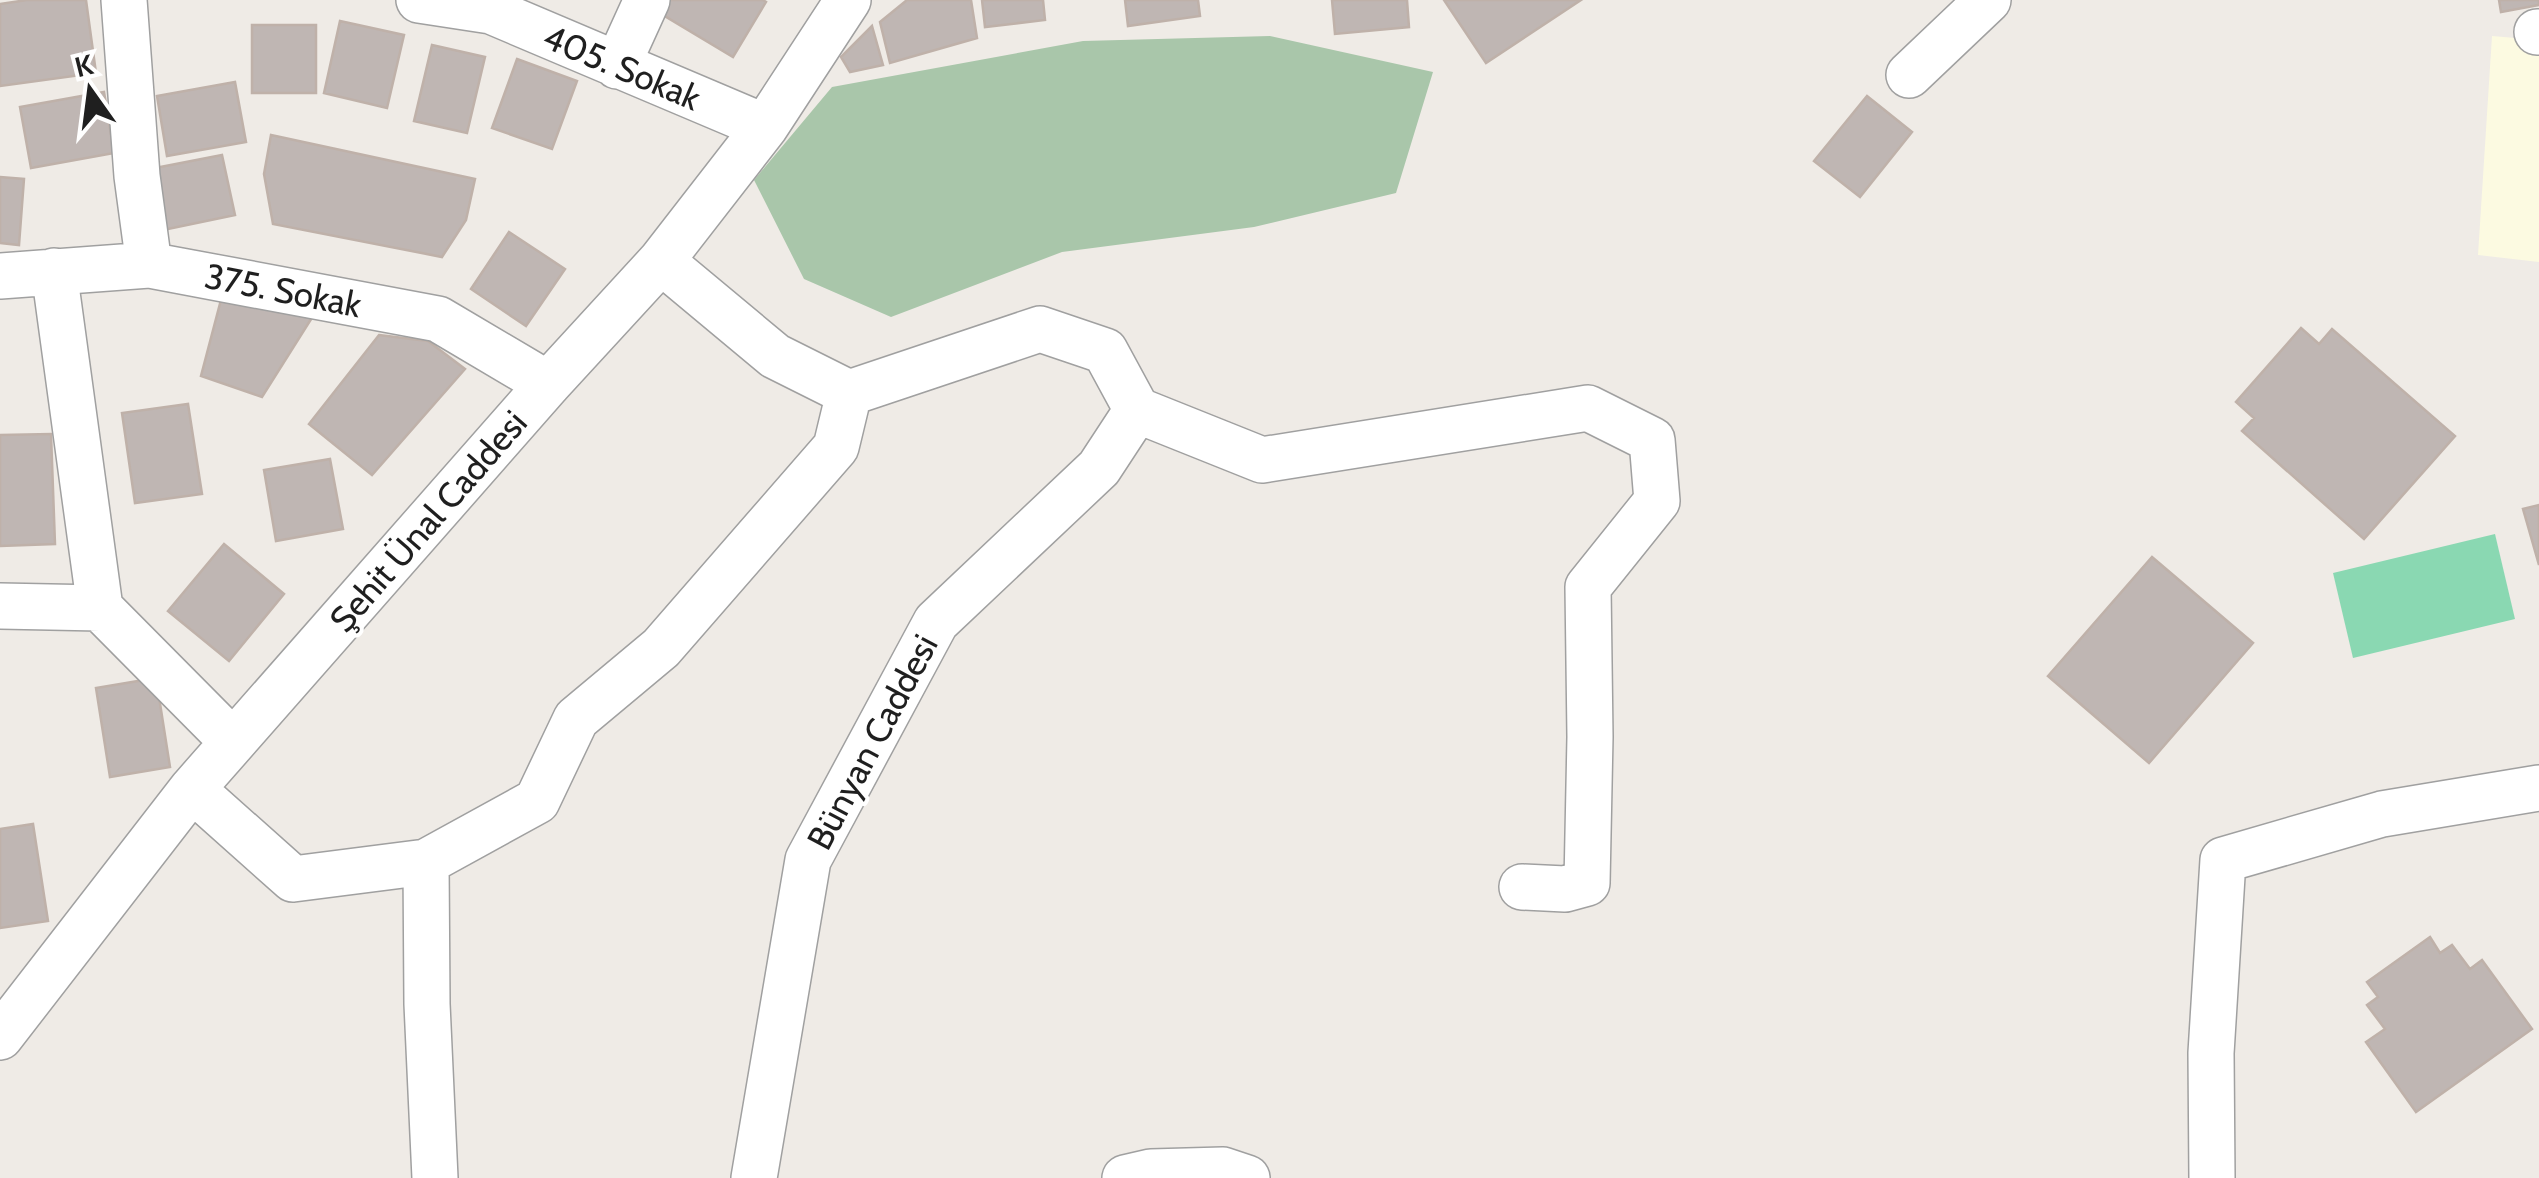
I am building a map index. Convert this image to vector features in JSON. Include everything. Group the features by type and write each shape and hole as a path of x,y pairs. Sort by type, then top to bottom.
{"street":[{"path":"124,0 137,176 149,265"},
{"name":"405. Sokak","path":"419,0 491,11 764,127"},
{"path":"617,66 648,0"},
{"name":"Şehit Ünal Caddesi","path":"0,1038 192,790 548,384 662,261 764,127 848,0"},
{"path":"1909,74 1988,0"},
{"path":"662,261 775,356 848,393 1040,328 1105,351 1137,410 1262,460 1588,408 1652,440 1657,501 1588,587 1587,882 1565,889 1522,888"},
{"name":"375. Sokak","path":"0,276 149,265 438,320 548,384"},
{"path":"54,271 100,608 234,742"},
{"path":"192,790 292,878 426,862 537,800 576,719 662,648 836,447 848,393"},
{"name":"Bünyan Caddesi","path":"754,1178 808,860 936,622 1099,468 1137,410"},
{"path":"0,606 100,608"},
{"path":"2212,1178 2210,1053 2223,860 2382,814 2539,788"},
{"path":"426,862 427,1004 435,1178"},
{"path":"1125,1178 1151,1172 1223,1170 1247,1178"}],"shaded area":[{"path":"2492,36 2539,40 2539,262 2478,255"}],"green space":[{"path":"1270,36 1433,72 1396,193 1254,227 1062,252 891,317 804,279 754,180 832,87 1083,41"},
{"path":"2495,534 2515,619 2353,658 2333,573"}],"building":[{"path":"86,0 96,73 0,86 0,4"},
{"path":"665,0 766,2 733,57 658,12"},
{"path":"907,0 971,0 977,38 890,63 880,22"},
{"path":"982,0 1043,0 1045,20 985,27"},
{"path":"1125,0 1198,0 1200,16 1128,26"},
{"path":"1332,0 1407,0 1409,27 1335,34"},
{"path":"1444,0 1581,0 1486,63"},
{"path":"2499,0 2539,0 2539,5 2501,12"},
{"path":"340,21 404,35 387,108 324,93"},
{"path":"252,25 316,25 316,93 252,93"},
{"path":"872,26 883,65 850,72 841,57"},
{"path":"432,45 485,57 467,133 414,121"},
{"path":"517,59 577,81 552,149 492,128"},
{"path":"235,82 246,142 167,156 157,96"},
{"path":"104,92 114,153 31,168 20,107"},
{"path":"1867,96 1912,132 1860,197 1814,161"},
{"path":"271,135 475,179 466,220 442,257 273,224 264,174"},
{"path":"222,155 235,215 163,230 150,169"},
{"path":"0,177 24,179 19,245 0,243"},
{"path":"509,232 565,269 526,326 471,289"},
{"path":"222,296 313,316 262,397 201,376"},
{"path":"2301,328 2319,344 2332,329 2455,436 2364,539 2242,431 2254,418 2236,402"},
{"path":"379,335 428,341 465,369 372,475 309,424"},
{"path":"188,404 202,494 135,503 122,413"},
{"path":"51,434 55,544 0,546 0,435"},
{"path":"330,459 343,529 276,541 264,470"},
{"path":"2539,505 2539,565 2523,509"},
{"path":"224,544 284,594 229,661 168,611"},
{"path":"2152,557 2253,643 2149,763 2048,676"},
{"path":"156,678 170,767 110,777 96,688"},
{"path":"33,824 48,921 0,928 0,829"},
{"path":"2430,937 2440,953 2452,945 2470,969 2482,960 2532,1029 2416,1112 2366,1042 2385,1029 2367,1005 2378,997 2367,982"}]}
